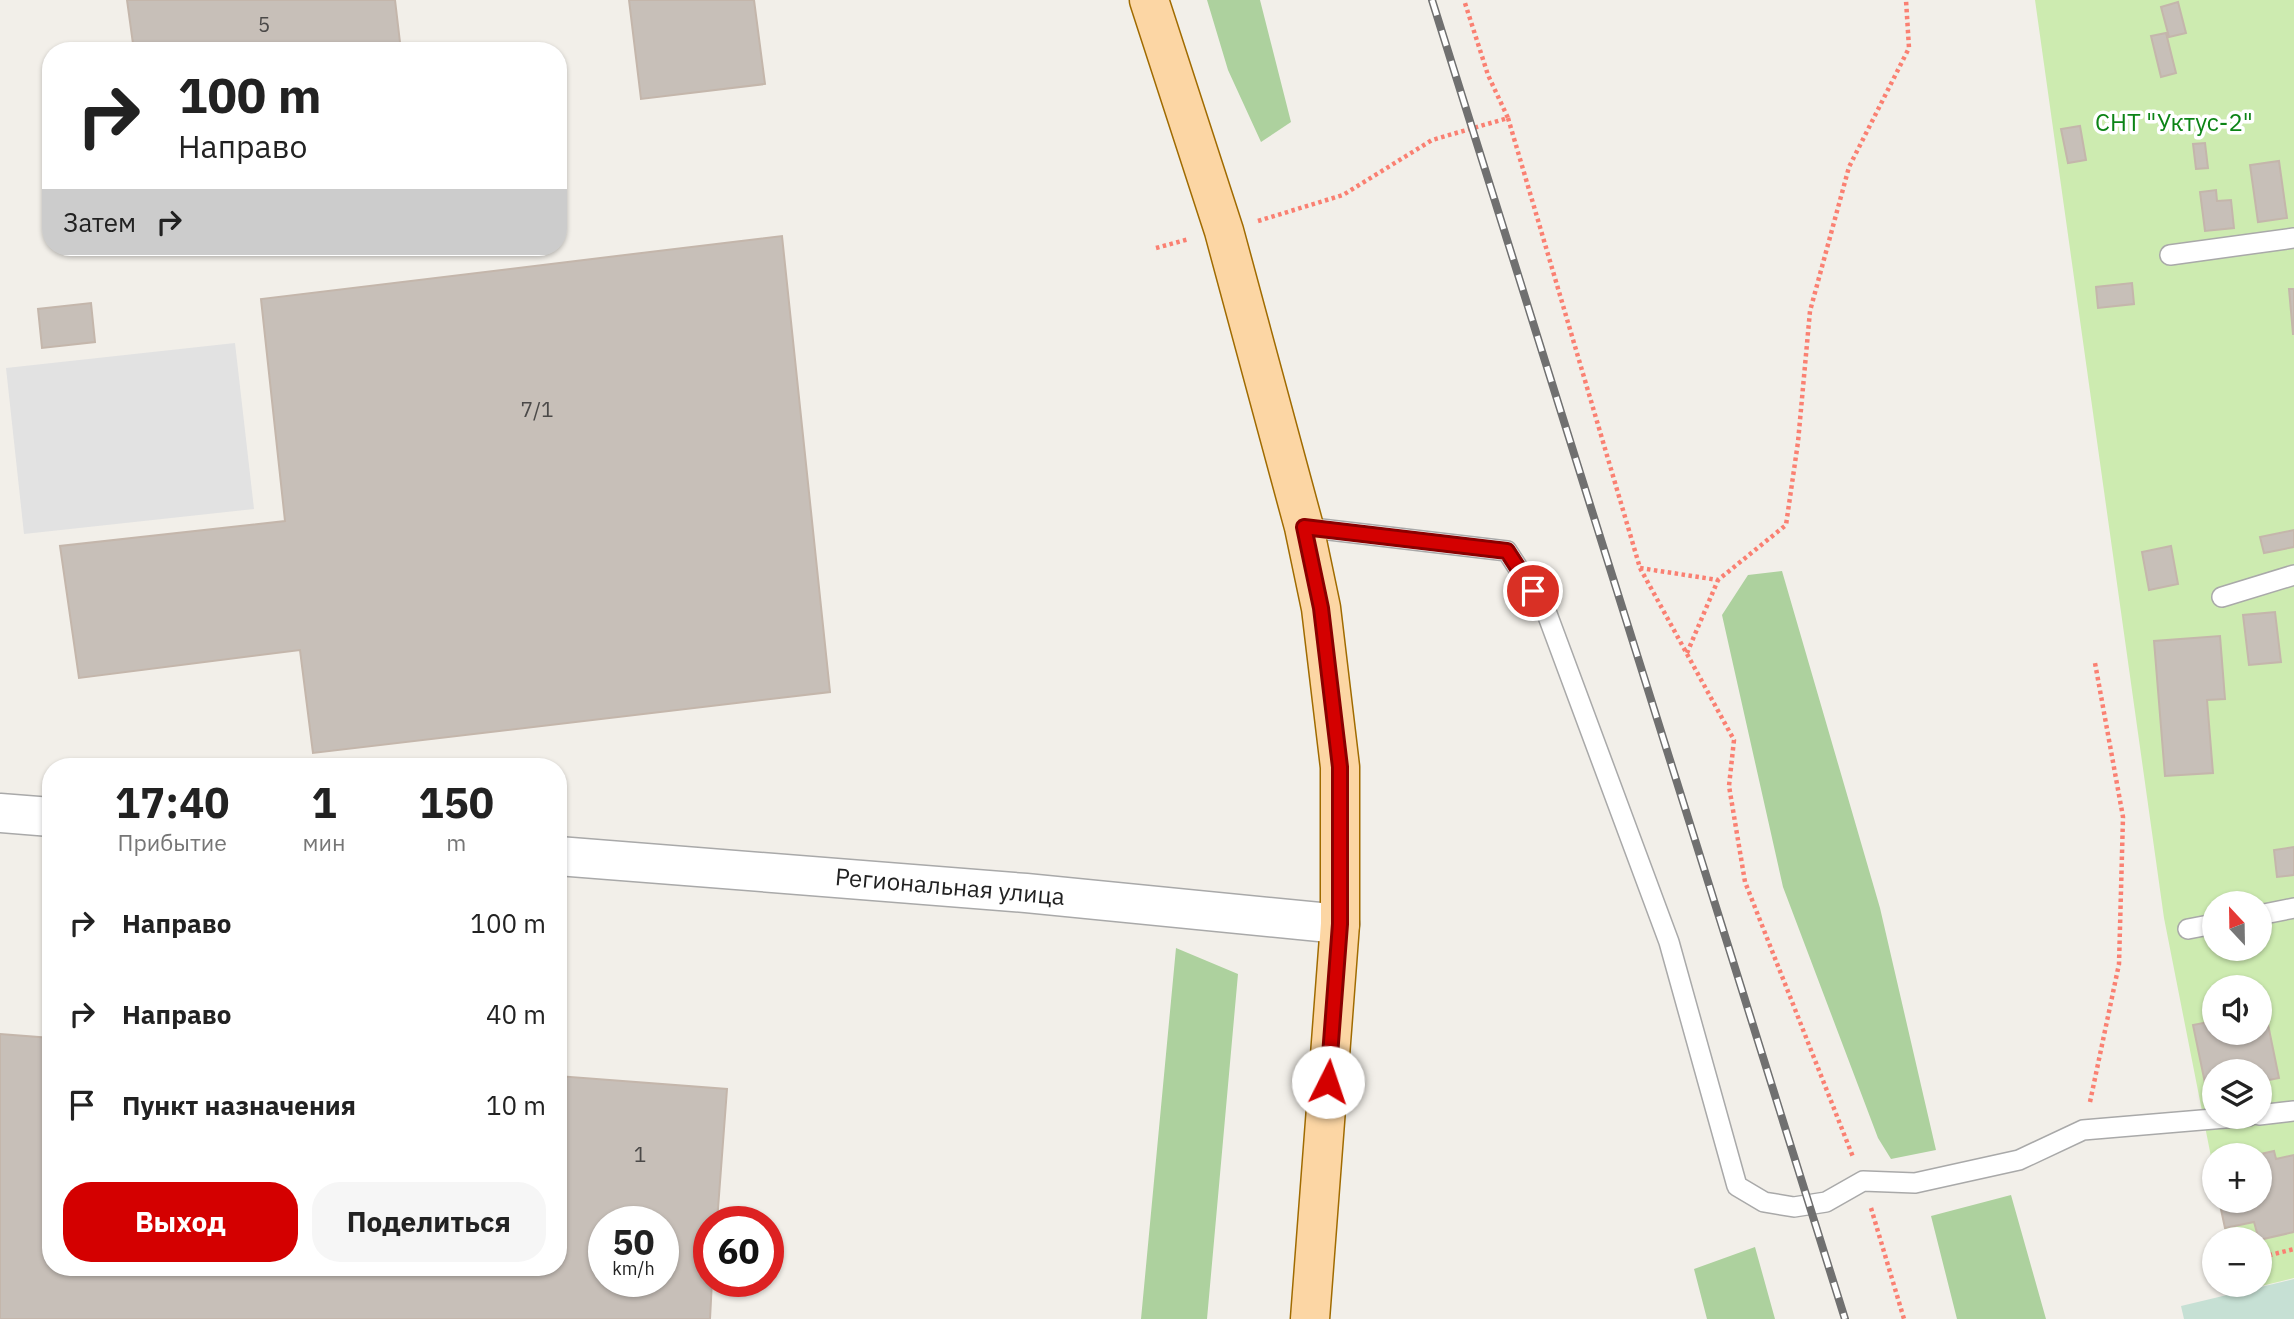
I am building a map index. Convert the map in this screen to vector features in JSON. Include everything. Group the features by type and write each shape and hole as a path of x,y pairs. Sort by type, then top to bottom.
{"main road":[{"path":"1149,0 1224,231 1304,527 1321,608 1340,767 1340,924 1310,1319"}],"street":[{"path":"0,813 42,816"},
{"name":"Региональная улица","path":"567,857 1012,892 1340,924"}],"lane":[{"path":"2170,255 2294,238"},
{"path":"1304,527 1507,551 1546,611 1669,943 1737,1186 1764,1202 1794,1207 1826,1202 1863,1181 1915,1183 2019,1160 2084,1130 2202,1120"},
{"path":"2222,597 2294,575"},
{"path":"2272,912 2294,908"},
{"path":"2188,929 2202,926"},
{"path":"2272,1114 2294,1111"}],"path":[{"path":"1464,0 1488,75 1508,118 1640,568 1734,740 1729,786 1745,882 1863,1181 1904,1319"},
{"path":"1687,654 1718,580 1786,525 1798,442 1810,312 1849,167 1909,48 1906,0"},
{"path":"1156,248 1224,231 1343,195 1432,141 1508,118"},
{"path":"1640,568 1718,580"},
{"path":"2084,1130 2119,964 2123,817 2095,663"},
{"path":"2272,1254 2294,1249"}],"green space":[{"path":"1207,0 1260,0 1291,122 1261,142 1228,70"},
{"name":"СНТ \"Уктус-2\"","path":"2035,0 2294,0 2294,1278 2272,1283 2272,1227 2224,1227 2222,1213 2272,1213 2272,1143 2208,1143 2206,1129 2272,1129 2272,1059 2202,1059 2202,1111 2164,918"},
{"path":"1782,571 1880,908 1936,1150 1891,1159 1878,1138 1783,887 1722,615 1748,575"},
{"path":"1176,948 1238,974 1207,1319 1141,1319"},
{"path":"2011,1195 2046,1319 1957,1319 1931,1216"},
{"path":"1755,1247 1775,1319 1707,1319 1694,1269"},
{"path":"2294,1279 2294,1319 2184,1319 2181,1306 2219,1297 2272,1297 2272,1284"}],"shaded area":[{"path":"235,343 254,509 24,534 6,368"}],"building":[{"path":"127,0 395,0 400,42 133,42"},
{"path":"629,0 754,0 765,84 641,99"},
{"path":"2178,2 2186,33 2169,37 2161,7"},
{"path":"2166,33 2176,73 2161,77 2151,36"},
{"path":"2080,126 2086,160 2068,163 2061,129"},
{"path":"2205,143 2208,168 2196,169 2193,144"},
{"path":"2279,161 2287,218 2258,222 2250,165"},
{"path":"2216,190 2217,201 2231,200 2234,228 2205,231 2200,192"},
{"path":"782,236 830,692 313,753 300,650 79,678 60,546 285,521 261,299"},
{"path":"2132,283 2134,304 2098,308 2096,287"},
{"path":"2289,289 2294,289 2294,334 2293,334"},
{"path":"91,303 95,342 42,348 38,309"},
{"path":"2294,530 2294,547 2264,553 2260,537"},
{"path":"2171,546 2178,584 2149,590 2142,552"},
{"path":"2275,612 2281,662 2249,665 2243,615"},
{"path":"2220,636 2225,699 2207,700 2213,773 2165,776 2154,641"},
{"path":"2294,847 2294,875 2277,877 2274,850"},
{"path":"2202,1023 2202,1045 2272,1044 2279,1078 2272,1079 2272,1059 2202,1059 2202,1068 2193,1025"},
{"path":"0,1034 42,1037 42,1276 567,1276 567,1077 727,1089 718,1206 693,1206 693,1297 711,1297 710,1319 0,1319"},
{"path":"2272,1151 2276,1159 2294,1155 2294,1232 2272,1237 2272,1227 2255,1227 2254,1222 2225,1227 2222,1213 2272,1213"}],"railway":[{"path":"1432,0 1845,1319"}],"route":[{"path":"1328,1082 1340,924 1340,767 1321,608 1304,527 1507,551 1533,591"}]}
